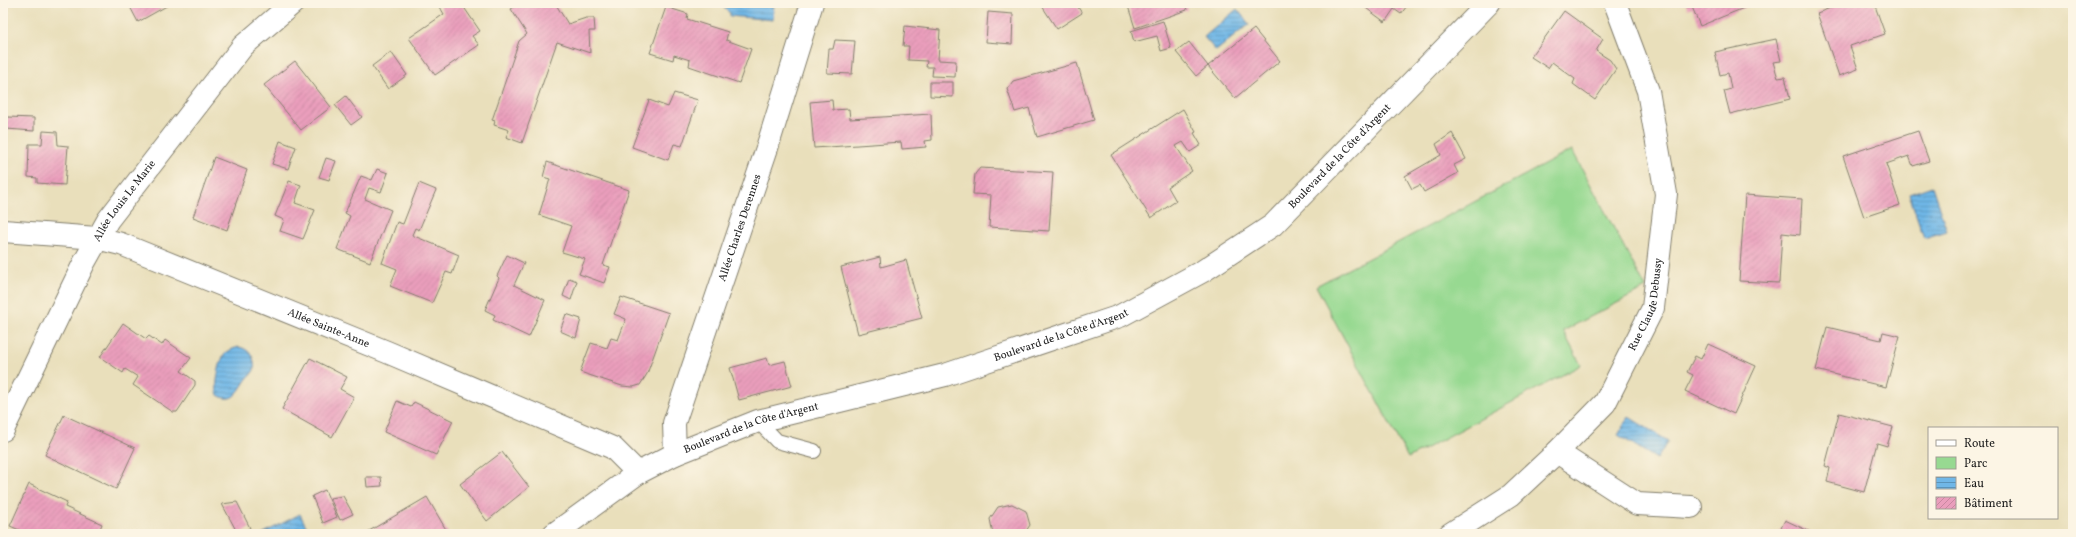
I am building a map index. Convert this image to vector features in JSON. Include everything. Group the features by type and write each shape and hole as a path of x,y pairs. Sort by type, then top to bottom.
{"street":[{"name":"Allée Louis Le Marie","path":"3,430 96,238 108,220 243,46 293,3"},
{"name":"Allée Charles Derennes","path":"675,454 674,423 767,148 812,3"},
{"name":"Boulevard de la Côte d'Argent","path":"554,534 638,473 675,454 758,421 944,375 1112,318 1203,271 1273,225 1489,3"},
{"name":"Rue Claude Debussy","path":"1450,534 1511,495 1557,452 1605,403 1653,308 1666,194 1648,91 1615,3"},
{"name":"Allée Sainte-Anne","path":"3,231 96,238 121,244 387,352 613,448 638,473"},
{"path":"1557,452 1637,504 1691,507"}],"lane":[{"path":"758,421 777,441 814,451"}],"green space":[{"path":"1572,150 1646,288 1563,331 1581,365 1408,458 1316,286"}],"water":[{"path":"724,3 774,3 773,20 730,16 730,13 724,8"},
{"path":"1237,9 1249,24 1216,51 1204,37"},
{"path":"1932,186 1947,231 1924,238 1909,194"},
{"path":"239,347 249,352 253,358 254,370 235,395 228,398 223,398 218,395 217,392 220,365 226,353"},
{"path":"1629,417 1668,441 1657,459 1618,435"},
{"path":"300,514 308,530 301,534 262,534"}],"building":[{"path":"128,3 172,3 138,22"},
{"path":"440,3 461,3 480,31 472,36 479,45 435,75 409,38 444,14"},
{"path":"520,3 555,3 568,24 586,18 594,18 595,31 589,31 590,53 557,42 522,143 506,137 509,130 494,125 495,121 492,120 519,41 527,34 511,9"},
{"path":"1046,3 1075,3 1082,13 1057,29 1042,6"},
{"path":"1127,3 1185,3 1187,10 1135,28"},
{"path":"1359,3 1409,3 1401,14 1394,9 1385,22"},
{"path":"1686,3 1756,3 1700,26 1692,7 1687,9"},
{"path":"1844,3 1874,3 1885,34 1850,46 1858,69 1839,76 1817,13"},
{"path":"666,7 688,14 687,19 728,32 726,40 751,49 739,83 689,66 690,60 674,55 673,60 650,53"},
{"path":"1564,11 1603,39 1596,51 1610,60 1616,69 1595,100 1573,84 1575,79 1552,62 1548,68 1531,57"},
{"path":"988,12 1013,14 1012,44 986,42"},
{"path":"1163,21 1171,48 1161,51 1157,36 1134,42 1131,31"},
{"path":"905,26 940,30 938,60 956,61 955,77 932,76 933,67 926,67 927,61 908,60 909,46 903,46"},
{"path":"1254,29 1280,61 1235,98 1208,66"},
{"path":"1776,39 1781,61 1773,62 1778,78 1785,77 1790,99 1730,114 1724,91 1731,89 1728,73 1720,75 1715,52"},
{"path":"835,40 855,41 852,74 827,73 829,49 833,49"},
{"path":"1189,42 1208,66 1196,76 1176,52"},
{"path":"391,52 407,75 388,89 372,66"},
{"path":"295,61 331,107 301,130 264,85"},
{"path":"1077,63 1094,120 1037,137 1029,108 1015,112 1007,89 1013,81"},
{"path":"930,82 953,82 953,97 930,96"},
{"path":"674,93 698,100 682,146 674,144 668,160 632,147 649,100 668,107"},
{"path":"346,96 362,117 351,125 335,105"},
{"path":"832,100 833,110 849,109 850,119 931,114 932,140 925,141 926,147 902,149 901,142 814,148 810,102"},
{"path":"1183,109 1196,132 1194,133 1201,145 1190,152 1183,142 1176,146 1192,171 1168,187 1176,201 1151,218 1111,155"},
{"path":"7,117 34,118 34,131 6,129"},
{"path":"43,131 57,132 58,145 68,146 65,185 37,183 37,178 28,177 29,144 42,144"},
{"path":"1918,131 1929,161 1913,166 1909,156 1886,164 1900,205 1864,217 1843,156"},
{"path":"1452,133 1466,159 1454,165 1458,173 1424,192 1420,185 1412,189 1405,176 1441,155 1436,144"},
{"path":"280,141 296,147 288,169 272,164"},
{"path":"214,157 247,170 227,230 193,217"},
{"path":"326,158 336,161 329,180 319,177"},
{"path":"547,162 629,190 603,265 610,267 604,283 579,274 585,259 562,252 571,226 539,215 550,179 543,177"},
{"path":"980,168 1053,172 1049,231 989,227 991,195 973,194 975,174"},
{"path":"377,169 388,173 381,192 369,188 365,199 391,210 370,262 337,249 350,216 345,213 361,176 372,180"},
{"path":"289,181 301,185 295,203 315,210 303,239 280,231 284,220 275,216"},
{"path":"419,183 436,190 419,230 415,228 412,235 459,255 452,274 446,272 432,303 390,286 397,269 382,263 397,222 403,224"},
{"path":"1745,195 1802,199 1800,235 1782,233 1779,283 1739,281"},
{"path":"507,255 524,263 514,285 545,300 529,337 493,320 495,315 485,310 499,278 497,276"},
{"path":"880,257 881,267 906,260 922,318 858,334 841,267"},
{"path":"569,278 577,281 571,300 563,296"},
{"path":"621,297 669,313 647,374 640,385 633,387 622,386 580,372 591,343 607,348 611,338 618,340 626,319 614,314"},
{"path":"566,314 581,319 576,338 560,331"},
{"path":"123,323 146,339 149,336 162,345 165,340 191,358 181,371 195,381 195,385 177,412 173,412 133,385 138,377 125,369 123,373 100,357"},
{"path":"1827,327 1881,340 1883,332 1900,336 1886,387 1816,370"},
{"path":"1708,344 1756,366 1734,414 1685,391 1693,375 1687,372 1695,356 1701,359"},
{"path":"310,358 347,377 340,389 354,397 332,437 282,409"},
{"path":"767,358 769,365 785,361 792,386 739,400 730,368"},
{"path":"397,401 411,407 414,402 453,421 436,455 384,432"},
{"path":"1839,413 1893,427 1887,446 1877,443 1864,492 1827,482 1830,468 1825,466"},
{"path":"64,415 135,448 116,489 45,455"},
{"path":"502,452 529,487 487,521 460,484"},
{"path":"366,477 381,477 382,486 367,487"},
{"path":"29,484 67,502 65,507 102,524 98,534 29,534 10,526"},
{"path":"325,490 337,517 323,523 312,496"},
{"path":"343,496 353,514 340,520 330,498"},
{"path":"427,497 448,533 364,534"},
{"path":"237,502 250,528 238,534 222,504"},
{"path":"1012,504 1026,511 1030,525 1024,534 993,534 990,519 998,507"},
{"path":"1785,520 1815,534 1778,534"}]}
